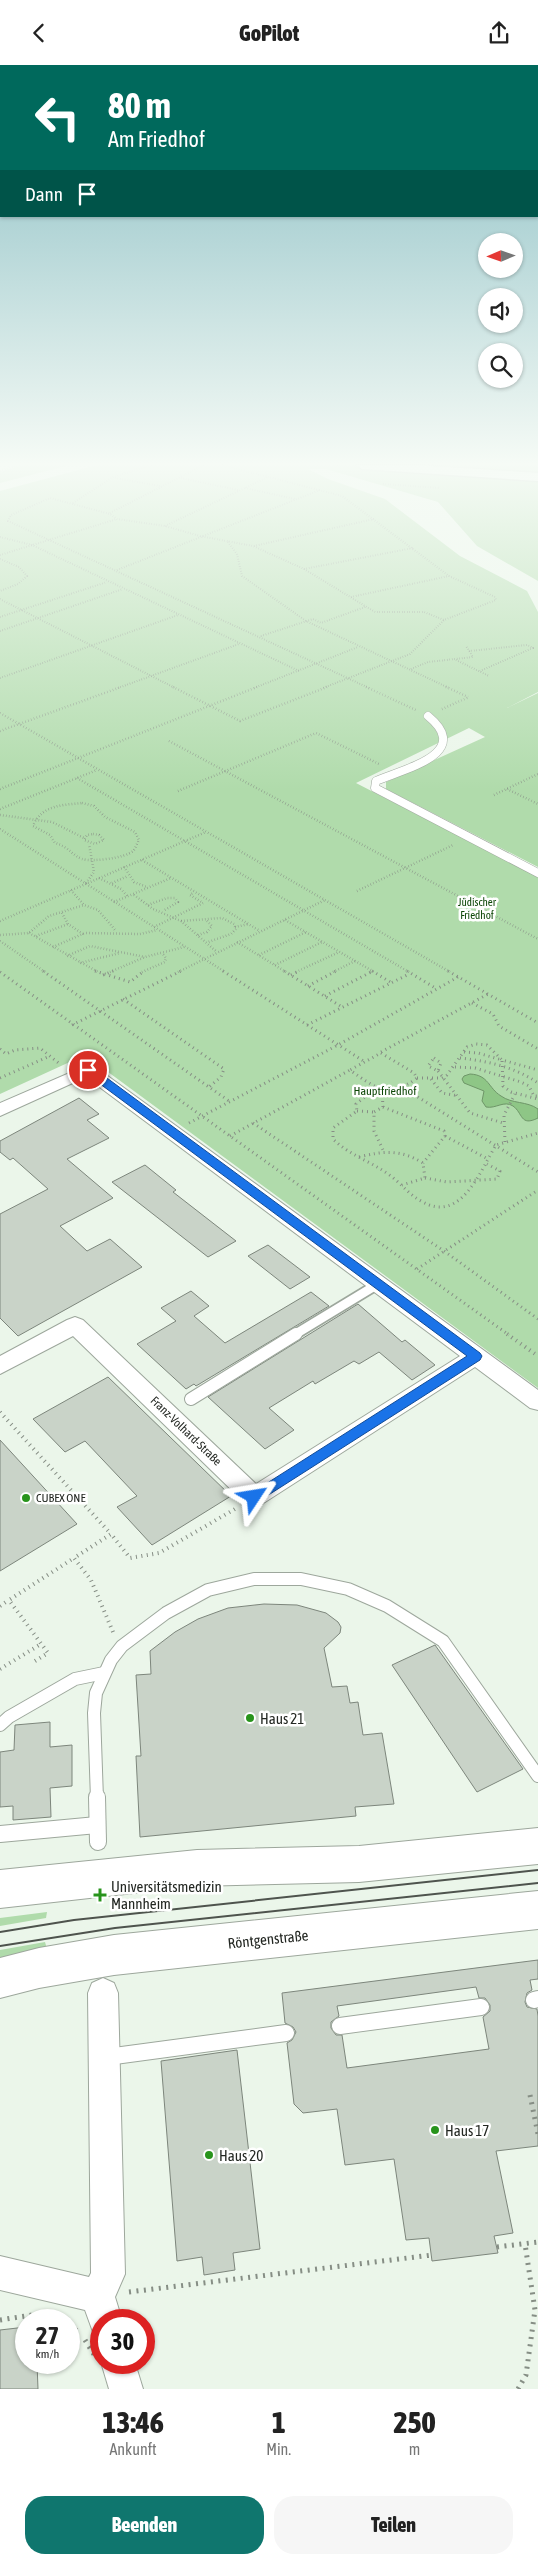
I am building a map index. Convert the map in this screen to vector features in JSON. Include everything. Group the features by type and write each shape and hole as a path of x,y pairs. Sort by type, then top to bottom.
{"main road":[{"path":"0,1889 197,1868 359,1864 538,1846"},
{"name":"Röntgenstraße","path":"0,1978 39,1968 114,1955 538,1910"}],"street":[{"path":"0,1110 88,1070 538,1402"},
{"name":"Franz-Volhard-Straße","path":"0,1366 75,1325 254,1497"},
{"path":"254,1497 476,1356"},
{"path":"0,2273 102,2308 108,2274 104,1993"},
{"path":"121,2374 126,2389"}],"lane":[{"path":"428,716 437,722 443,732 444,743 438,753 376,781 375,788 538,873"},
{"path":"191,1399 378,1283"},
{"path":"98,1842 94,1713 96,1693 104,1673 122,1646 166,1613 208,1590 254,1579 301,1579 348,1589 387,1606 443,1641 538,1776"},
{"path":"0,1725 9,1717 75,1679 104,1673"},
{"path":"0,1834 98,1825"},
{"path":"340,2026 481,2007"},
{"path":"106,2057 286,2033"}],"path":[{"path":"0,591 18,584 26,576 24,573"},
{"path":"92,573 299,671"},
{"path":"124,573 320,663 428,716 469,697 358,647 306,621 242,576 241,573"},
{"path":"311,573 366,607 383,614 424,612 444,621"},
{"path":"0,599 240,721 392,662 410,653 444,621 496,600 495,597 446,573"},
{"path":"350,597 450,576"},
{"path":"0,617 108,581"},
{"path":"0,631 124,589"},
{"path":"261,636 313,619 321,623 366,607"},
{"path":"0,678 178,615"},
{"path":"0,731 239,644"},
{"path":"469,651 527,645 533,648 480,671"},
{"path":"410,669 428,662 473,657 466,646"},
{"path":"0,789 358,647"},
{"path":"454,659 489,676"},
{"path":"0,713 538,1023"},
{"path":"178,791 316,733 396,772"},
{"path":"170,741 538,939"},
{"path":"0,809 98,770"},
{"path":"494,795 538,774"},
{"path":"77,778 437,989"},
{"path":"507,789 538,804"},
{"path":"82,803 94,806 106,817 135,832 139,840 134,851 120,857 93,859 80,858 68,847 55,843 50,835 33,826 36,819 43,811 53,807 82,803"},
{"path":"0,815 36,819 52,823 84,838 89,844 94,873 86,883"},
{"path":"0,829 365,1062"},
{"path":"0,921 207,831"},
{"path":"84,838 93,834 103,837 101,843 89,844"},
{"path":"357,891 461,841"},
{"path":"142,859 261,931"},
{"path":"124,867 128,876 147,888"},
{"path":"112,884 128,876"},
{"path":"98,878 112,884 128,897"},
{"path":"114,902 171,878"},
{"path":"71,890 84,905 98,910 117,932"},
{"path":"153,927 203,903 190,895 194,892"},
{"path":"134,895 148,905 181,921 217,952"},
{"path":"148,905 167,898 175,898 178,903 162,911"},
{"path":"72,1025 325,899"},
{"path":"30,933 49,916 84,905"},
{"path":"62,913 68,923 83,934"},
{"path":"181,921 207,921 222,918 235,927"},
{"path":"285,919 392,983"},
{"path":"197,935 207,932 212,926 207,921"},
{"path":"36,937 68,923"},
{"path":"207,942 231,934 235,927 249,923"},
{"path":"52,947 83,934 117,932 140,935 158,930"},
{"path":"258,956 306,932"},
{"path":"0,935 30,933 102,975 130,982 144,971 164,962 166,959 162,953"},
{"path":"0,941 229,1101"},
{"path":"274,965 322,942"},
{"path":"237,943 342,1007"},
{"path":"67,956 90,946 145,957"},
{"path":"102,975 128,966 145,957 185,947"},
{"path":"290,975 339,951"},
{"path":"80,963 122,952"},
{"path":"308,986 355,961"},
{"path":"325,997 373,971"},
{"path":"0,972 538,1357"},
{"path":"307,1025 410,973"},
{"path":"173,1131 338,1045 458,977"},
{"path":"230,1136 488,994"},
{"path":"122,999 224,1069 221,1077 209,1087"},
{"path":"472,1003 493,1014 499,1026 538,1049"},
{"path":"350,1070 382,1091 405,1089 417,1079 442,1078 454,1067 467,1047 476,1044 487,1045 502,1060 501,1077 503,1087 514,1096 537,1097"},
{"path":"0,1049 6,1054 15,1050 40,1048 74,1076"},
{"path":"464,1052 478,1053 538,1071"},
{"path":"381,1053 414,1073 417,1079"},
{"path":"0,1078 50,1055"},
{"path":"438,1071 441,1063 434,1058 428,1066 430,1069 438,1071 442,1078 453,1087 473,1115 503,1123"},
{"path":"460,1058 518,1071 538,1083"},
{"path":"454,1067 473,1066 501,1077 510,1077 522,1081 537,1097"},
{"path":"431,1079 437,1090 443,1095 459,1096"},
{"path":"357,1111 356,1104 362,1097 376,1088"},
{"path":"405,1089 538,1172"},
{"path":"382,1091 383,1107"},
{"path":"505,1142 503,1123 507,1108 514,1096"},
{"path":"383,1107 374,1112 357,1111 333,1128 332,1139 358,1157 377,1166 424,1203 435,1206 452,1205 462,1198 478,1180 496,1145 538,1133"},
{"path":"383,1107 444,1131 445,1136 488,1159"},
{"path":"374,1112 374,1131 383,1150"},
{"path":"253,1123 444,1251 538,1319"},
{"path":"425,1178 423,1163 445,1136"},
{"path":"358,1157 383,1150 405,1154 423,1163"},
{"path":"402,1185 425,1178 439,1181 493,1181 500,1176 497,1168 486,1164"},
{"path":"417,1269 538,1190"},
{"path":"0,1413 91,1509 130,1558 159,1553 254,1497"},
{"path":"0,1606 111,1534"},
{"path":"74,1558 91,1580 110,1627"},
{"path":"9,1600 48,1653 35,1661"},
{"path":"0,1669 41,1644"},
{"path":"530,2095 538,2134"},
{"path":"497,2247 538,2242"},
{"path":"518,2389 526,2375 535,2310 525,2244"},
{"path":"102,2308 432,2255"},
{"path":"0,2320 15,2318"}],"green space":[{"name":"Hauptfriedhof","path":"0,573 493,573 527,591 538,612 538,692 507,708 538,693 538,867 386,789 386,782 485,737 469,728 356,783 538,877 538,1388 85,1055 0,1094"},
{"name":"Hauptfriedhof","path":"525,573 538,573 538,581"},
{"path":"47,1912 46,1918 0,1926 0,1918"},
{"path":"45,1942 47,1949 0,1960 0,1950"}],"shaded area":[{"path":"470,1074 485,1079 505,1099 534,1106 538,1109 538,1118 525,1120 510,1104 486,1107 482,1101 484,1091 464,1083 462,1079"}],"building":[{"path":"79,1098 99,1114 87,1120 109,1138 67,1159 113,1198 60,1226 87,1251 110,1239 142,1267 18,1336 0,1318 0,1214 48,1189 13,1158 10,1160 0,1152 0,1141"},
{"path":"145,1165 176,1190 173,1192 236,1241 208,1257 112,1182"},
{"path":"268,1245 310,1277 290,1289 248,1256"},
{"path":"191,1291 209,1306 194,1316 225,1343 311,1292 329,1306 196,1386 194,1384 186,1389 137,1344 176,1321 161,1308"},
{"path":"358,1304 402,1342 405,1340 435,1365 412,1380 379,1352 359,1364 354,1361 315,1384 313,1381 269,1408 294,1430 265,1449 208,1397"},
{"path":"108,1377 231,1496 152,1545 117,1507 137,1496 85,1441 65,1452 33,1419"},
{"name":"CUBEX ONE","path":"0,1440 77,1524 0,1571"},
{"name":"Haus 21","path":"264,1604 297,1605 326,1613 338,1622 341,1627 340,1633 324,1648 332,1687 347,1686 350,1703 358,1702 363,1735 382,1733 394,1804 355,1807 356,1816 140,1837 136,1756 141,1756 136,1675 151,1674 150,1651 175,1632 198,1619 228,1608"},
{"path":"435,1645 523,1769 477,1792 392,1665"},
{"path":"50,1722 50,1747 72,1745 72,1786 50,1788 51,1817 13,1820 13,1806 0,1807 0,1752 14,1750 15,1725"},
{"name":"Haus 17","path":"538,1960 538,1979 530,1980 532,1990 527,1993 525,2002 527,2007 537,2009 538,2016 538,2146 496,2151 513,2233 494,2236 498,2253 432,2261 429,2238 406,2240 394,2159 345,2165 337,2109 303,2113 294,2104 287,2043 292,2040 296,2032 293,2027 285,2023 282,1993","holes":["476,1987 479,1998 485,1998 490,2005 490,2011 483,2017 489,2049 347,2068 342,2035 336,2035 331,2028 331,2022 339,2016 337,2006"]},
{"name":"Haus 20","path":"237,2050 260,2249 233,2253 235,2270 204,2275 202,2257 177,2261 161,2061"},
{"path":"15,2328 15,2374 37,2374 38,2389 0,2389 0,2330"}],"tram line":[{"path":"0,1932 74,1920 538,1870"},
{"path":"0,1946 115,1928 538,1883"}],"place":[{"name":"CUBEX ONE","path":"26,1498"},
{"name":"Haus 21","path":"250,1718"},
{"name":"Universitätsmedizin Mannheim","path":"100,1895"},
{"name":"Haus 17","path":"435,2130"},
{"name":"Haus 20","path":"209,2155"}],"route":[{"path":"88,1070 476,1356 254,1497"}],"park label":[{"name":"Jüdischer Friedhof","path":"477,908"}]}
